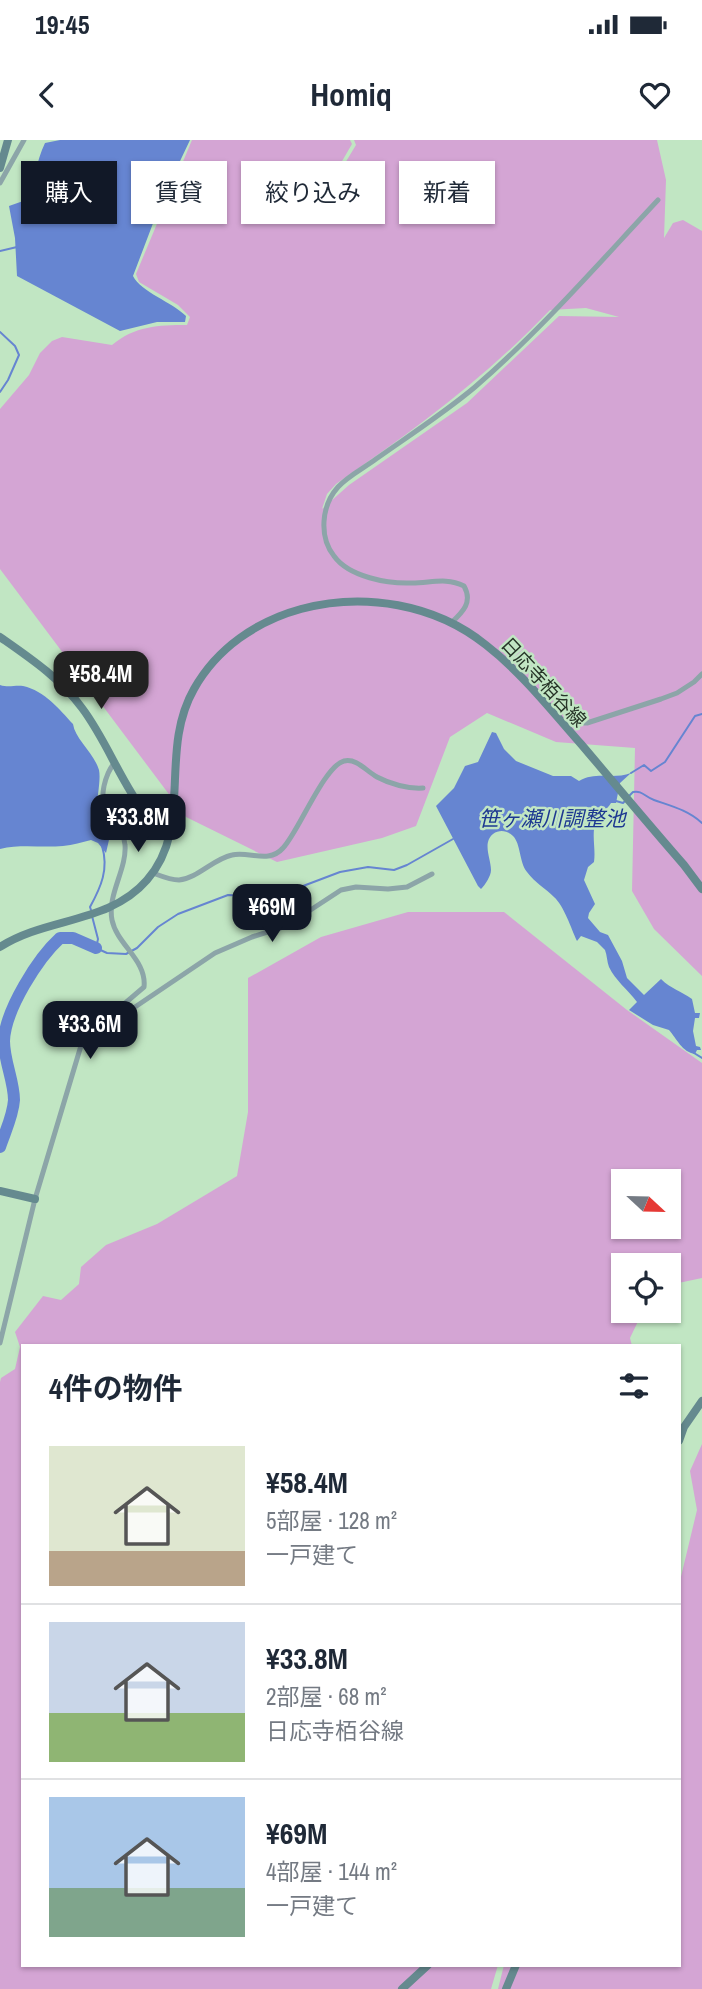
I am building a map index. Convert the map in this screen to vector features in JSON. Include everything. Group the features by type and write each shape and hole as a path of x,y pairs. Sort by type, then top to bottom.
{"main road":[{"path":"0,168 8,140"},
{"name":"日応寺栢谷線","path":"0,947 20,935 98,912 122,901 141,887 165,852 172,823 175,752 185,709 202,676 215,660 243,636 285,614 345,601 402,606 451,623 484,643 505,660 563,723 702,889"},
{"path":"0,636 41,666 66,689 93,723 147,816 172,823"},
{"path":"0,1191 35,1199"},
{"path":"681,1435 702,1401"},
{"path":"402,1989 426,1967"},
{"path":"506,1989 515,1967"}],"street":[{"path":"0,183 24,140"},
{"path":"451,623 468,602 468,593 464,586 447,580 399,582 362,575 340,564 328,547 324,534 325,509 329,500 345,482 443,413 476,386 535,330 658,200"},
{"path":"563,723 587,723 660,699 677,693 702,674"},
{"path":"153,873 176,880 233,854 261,858 282,850 316,793 339,763 347,760 358,763 377,777 393,783 424,788"},
{"path":"0,1343 35,1199 83,1039 144,987 143,971 112,918 126,847 102,801 109,768 115,762"},
{"path":"107,1018 135,1007 215,953 286,926 341,890 356,887 407,887 432,874"}],"shaded area":[{"path":"192,140 350,140 352,144 342,161 241,161 241,224 385,224 385,161 346,161 356,145 354,140 657,140 666,180 664,238 673,223 683,220 702,231 702,976 654,929 632,891 635,748 556,742 487,713 450,737 416,826 382,838 277,862 186,817 0,569 0,409 29,375 40,353 52,341 62,337 112,345 138,330 166,325 187,325 190,317 178,305 139,282 136,274 157,224 227,224 227,161 183,161","holes":["586,308 619,317 559,316 467,403 349,485 322,509 327,494 336,484 448,403 550,310"]},
{"path":"408,912 504,912 627,1010 702,1063 702,1278 681,1282 681,1253 611,1253 611,1323 637,1323 630,1338 632,1344 21,1344 21,1967 497,1967 491,1989 0,1989 1,1378 15,1369 20,1347 15,1332 43,1296 61,1300 79,1284 81,1267 106,1245 157,1224 237,1176 248,1112 248,978 321,937"},
{"path":"702,1444 702,1989 498,1989 504,1967 681,1967 681,1577 697,1510 690,1471"}],"water":[{"path":"60,140 190,140 180,161 131,161 131,224 153,224 133,276 143,287 186,316 185,322 157,322 120,331 17,276 15,238 9,206 21,202 21,224 117,224 117,161 39,161 45,143"},
{"path":"0,685 31,688 51,701 73,724 99,770 96,810 111,831 106,853 98,843 91,840 63,846 0,849"},
{"name":"笹ヶ瀬川調整池","path":"492,732 496,733 504,749 516,761 553,776 571,776 579,781 631,773 620,783 616,803 611,803 596,821 594,862 588,867 584,880 595,904 588,918 600,932 608,935 622,961 627,978 644,995 661,979 692,999 695,1013 700,1013 699,1018 695,1018 693,1031 696,1046 701,1050 697,1050 695,1054 683,1048 669,1030 653,1025 629,1010 637,1002 612,972 605,950 597,942 581,936 577,941 558,901 527,872 516,839 509,833 498,832 490,838 488,846 491,872 481,889 478,886 436,806 454,788 465,766 478,762"}],"waterway":[{"path":"0,251 17,247"},
{"path":"0,332 15,346 19,355 0,392"},
{"path":"631,773 644,765 651,771 665,762 695,716 702,714"},
{"path":"629,796 633,792 641,793 685,812 702,823"},
{"path":"616,801 623,803 626,800"},
{"path":"92,916 98,939 96,948 107,953 126,954 178,914 228,895 274,897 340,872 368,867 394,870 453,839"},
{"path":"91,910 104,870 102,846"},
{"path":"0,1147 14,1100 4,1041 16,1000 33,971 60,938 73,938 96,948"},
{"path":"694,1053 702,1058"}]}
